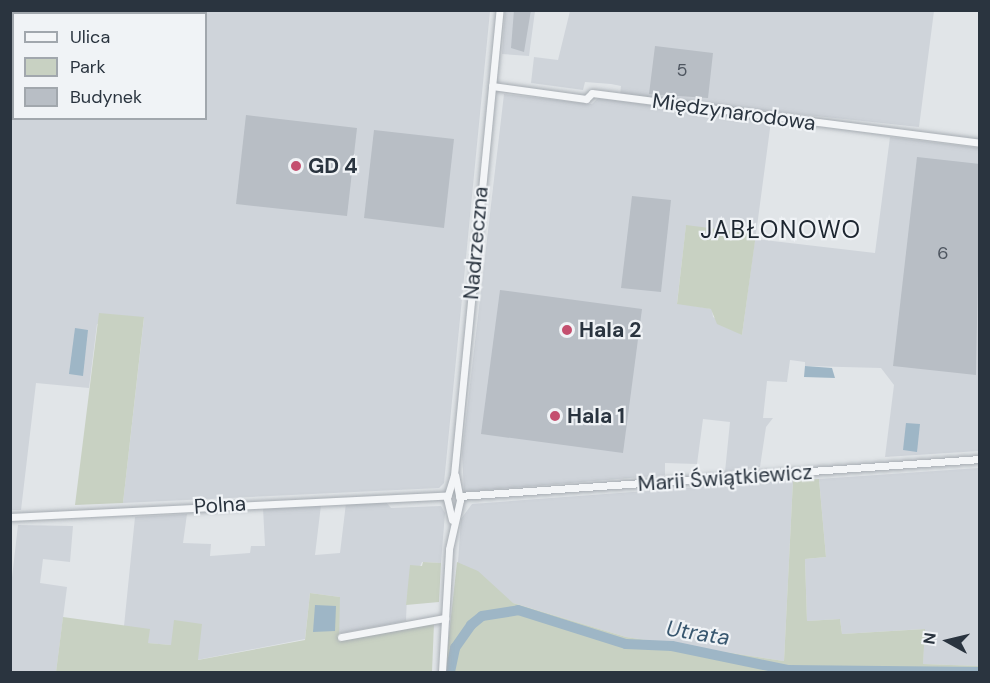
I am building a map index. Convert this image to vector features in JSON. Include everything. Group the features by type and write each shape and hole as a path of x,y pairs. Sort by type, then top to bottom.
{"street":[{"name":"Nadrzeczna","path":"442,672 454,475 500,10"},
{"name":"Międzynarodowa","path":"492,86 586,99 592,93 980,143"},
{"name":"Marii Świątkiewicz","path":"453,500 980,459"},
{"name":"Polna","path":"10,517 429,496 453,500"},
{"path":"341,637 445,618"}],"shaded area":[{"path":"128,11 490,11 444,483 439,488 123,503 144,318 97,324 89,388 36,383 21,510 11,510 11,81 12,120 207,120 207,12"},
{"path":"505,11 535,11 529,56 502,54"},
{"path":"570,11 934,11 919,127 620,95 621,86 611,84 585,82 583,90 531,83 534,57 558,60"},
{"path":"504,94 592,104 598,98 771,121 756,234 686,226 677,303 712,309 713,317 742,335 755,239 875,253 890,137 979,148 979,451 885,457 894,385 881,368 805,366 805,362 790,360 787,382 767,381 763,418 773,418 766,427 760,467 725,472 730,422 703,419 697,464 665,463 665,475 464,492 462,453"},
{"path":"979,468 979,666 923,664 924,629 842,634 840,619 807,621 805,559 826,557 819,479"},
{"path":"793,480 784,661 626,637 513,603 453,633 461,519 472,504"},
{"path":"386,502 391,508 441,506 445,513 441,563 422,562 407,595 406,621 336,634 340,597 310,593 305,639 197,660 201,625 171,645 147,643 124,626 135,517 187,514 183,543 211,544 210,556 250,553 251,546 265,546 263,508 321,505 315,555 340,553 346,503"},
{"path":"18,525 73,526 70,562 43,559 40,583 67,587 56,672 11,672 10,595"}],"green space":[{"path":"686,225 756,234 742,335 717,324 711,309 677,304"},
{"path":"99,313 144,317 123,503 75,505"},
{"path":"819,479 826,557 805,559 807,621 840,619 842,634 925,629 923,664 980,666 979,672 445,672 457,562 478,571 513,603 626,637 784,661 793,480"},
{"path":"423,562 441,563 439,602 406,605 410,565 422,566"},
{"path":"310,593 340,597 339,640 434,623 432,672 56,672 63,617 150,629 148,643 171,645 174,620 202,624 198,660 305,640"}],"water":[{"path":"75,328 88,330 83,376 69,374"},
{"path":"805,366 832,368 835,378 804,377"},
{"path":"906,423 920,424 917,452 903,450"},
{"path":"315,605 336,606 335,631 313,632"}],"building":[{"path":"514,10 531,10 524,52 511,48"},
{"path":"655,46 713,53 708,98 649,94"},
{"name":"GD 4","path":"246,115 357,128 347,216 236,204"},
{"path":"374,130 454,139 444,228 364,218"},
{"path":"917,157 980,164 976,375 893,366"},
{"path":"632,196 671,200 661,292 621,288"},
{"path":"500,290 642,309 623,453 481,434"}],"waterway":[{"name":"Utrata","path":"450,672 455,648 471,625 482,616 518,610 626,644 672,646 788,670 980,672"}],"place":[{"name":"GD 4","path":"296,166"},
{"name":"Hala 2","path":"567,330"},
{"name":"Hala 1","path":"555,416"}],"district":[{"name":"JABŁONOWO","path":"781,230"}]}
